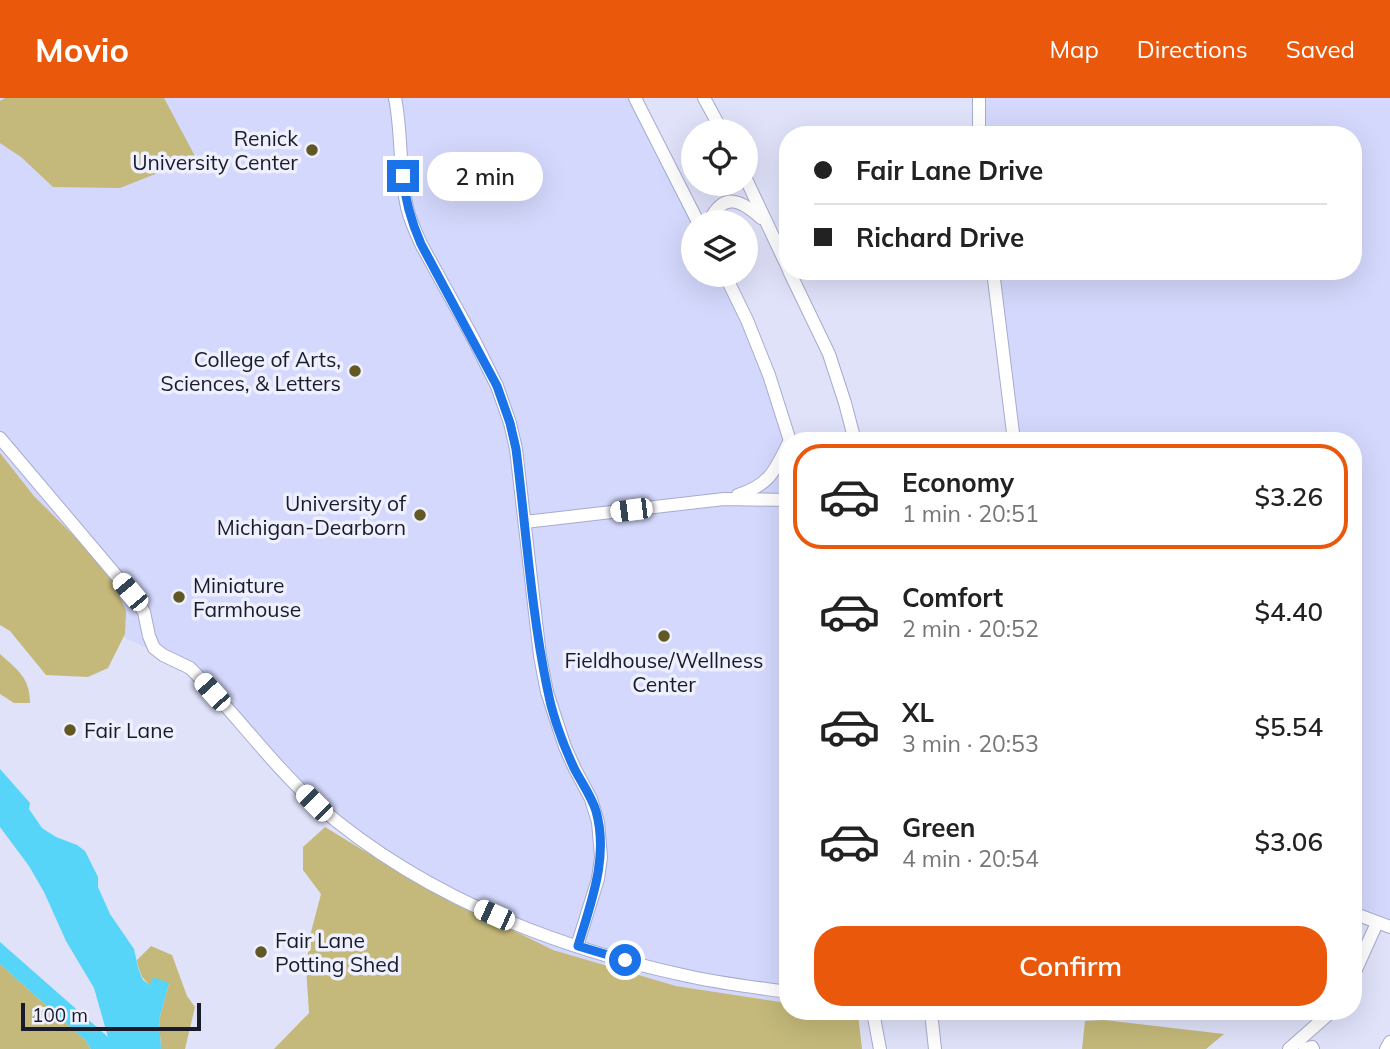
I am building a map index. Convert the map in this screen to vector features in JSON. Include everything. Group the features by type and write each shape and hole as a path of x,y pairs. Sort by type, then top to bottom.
{"street":[{"path":"395,98 406,204 421,244 485,361 504,404 516,449 540,656 547,692 565,747 592,799 598,821 601,857 598,879 578,946"},
{"path":"635,98 692,210"},
{"path":"704,98 715,119"},
{"path":"979,98 979,126"},
{"path":"754,196 779,250"},
{"path":"716,210 727,202 738,202 752,210"},
{"path":"758,215 766,223"},
{"path":"793,280 829,354 853,432"},
{"path":"994,280 1013,432"},
{"path":"731,287 765,364 786,432"},
{"path":"0,438 138,600 144,612 153,648 190,668 314,803 391,859 445,892 515,925 644,966 686,976 779,991"},
{"path":"724,499 758,488 775,471 779,462"},
{"path":"525,522 724,499 779,500"},
{"path":"1362,916 1384,925 1362,961"},
{"path":"875,1020 880,1049"},
{"path":"932,1020 935,1049"},
{"path":"934,1020 944,1049"},
{"path":"1298,1048 1324,1020"},
{"path":"1386,1049 1390,1042"},
{"path":"1298,1048 1313,1049"}],"shaded area":[{"name":"University of Michigan-Dearborn","path":"0,98 632,98 687,210 681,210 681,287 728,287 744,320 783,432 779,432 779,1002 676,986 567,955 460,914 365,856 361,839 325,812 190,668 125,638 103,576 0,455"},
{"path":"5,98 164,98 196,158 120,188 53,187 21,157 0,143 0,101"},
{"path":"979,98 1390,98 1390,927 1362,916 1362,432 1013,432 994,280 1362,280 1362,126 979,126"},
{"path":"0,453 34,496 108,570 126,611 125,634 108,668 88,677 46,675 10,631 0,625"},
{"path":"0,654 25,681 30,703 14,703 0,694"},
{"path":"325,827 412,880 553,950 676,986 779,1002 779,1020 859,1020 862,1049 274,1049 309,1013 306,967 311,932 321,894 303,870 303,847"},
{"path":"151,946 172,955 187,996 195,1007 185,1049 161,1049 159,1020 169,983 150,985 144,980 137,960"},
{"path":"0,964 86,1041 91,1049 0,1049"},
{"path":"1104,1020 1224,1034 1206,1049 1082,1049 1085,1021"}],"water":[{"path":"0,769 30,803 29,809 42,828 85,851 98,877 98,887 110,914 134,949 143,980 150,985 153,977 169,983 159,1020 161,1049 91,1049 86,1041 0,964 0,942 108,1037 94,988 66,941 29,866 0,827"}],"place":[{"name":"Renick University Center","path":"312,150"},
{"name":"College of Arts, Sciences, & Letters","path":"355,371"},
{"name":"University of Michigan-Dearborn","path":"420,515"},
{"name":"Miniature Farmhouse","path":"179,597"},
{"name":"Fieldhouse/Wellness Center","path":"664,636"},
{"name":"Fair Lane","path":"70,730"},
{"name":"Fair Lane Potting Shed","path":"261,952"}],"route":[{"path":"403,176 406,204 421,244 497,386 516,449 540,656 547,692 565,747 592,799 600,835 598,879 578,946 625,960"}]}
